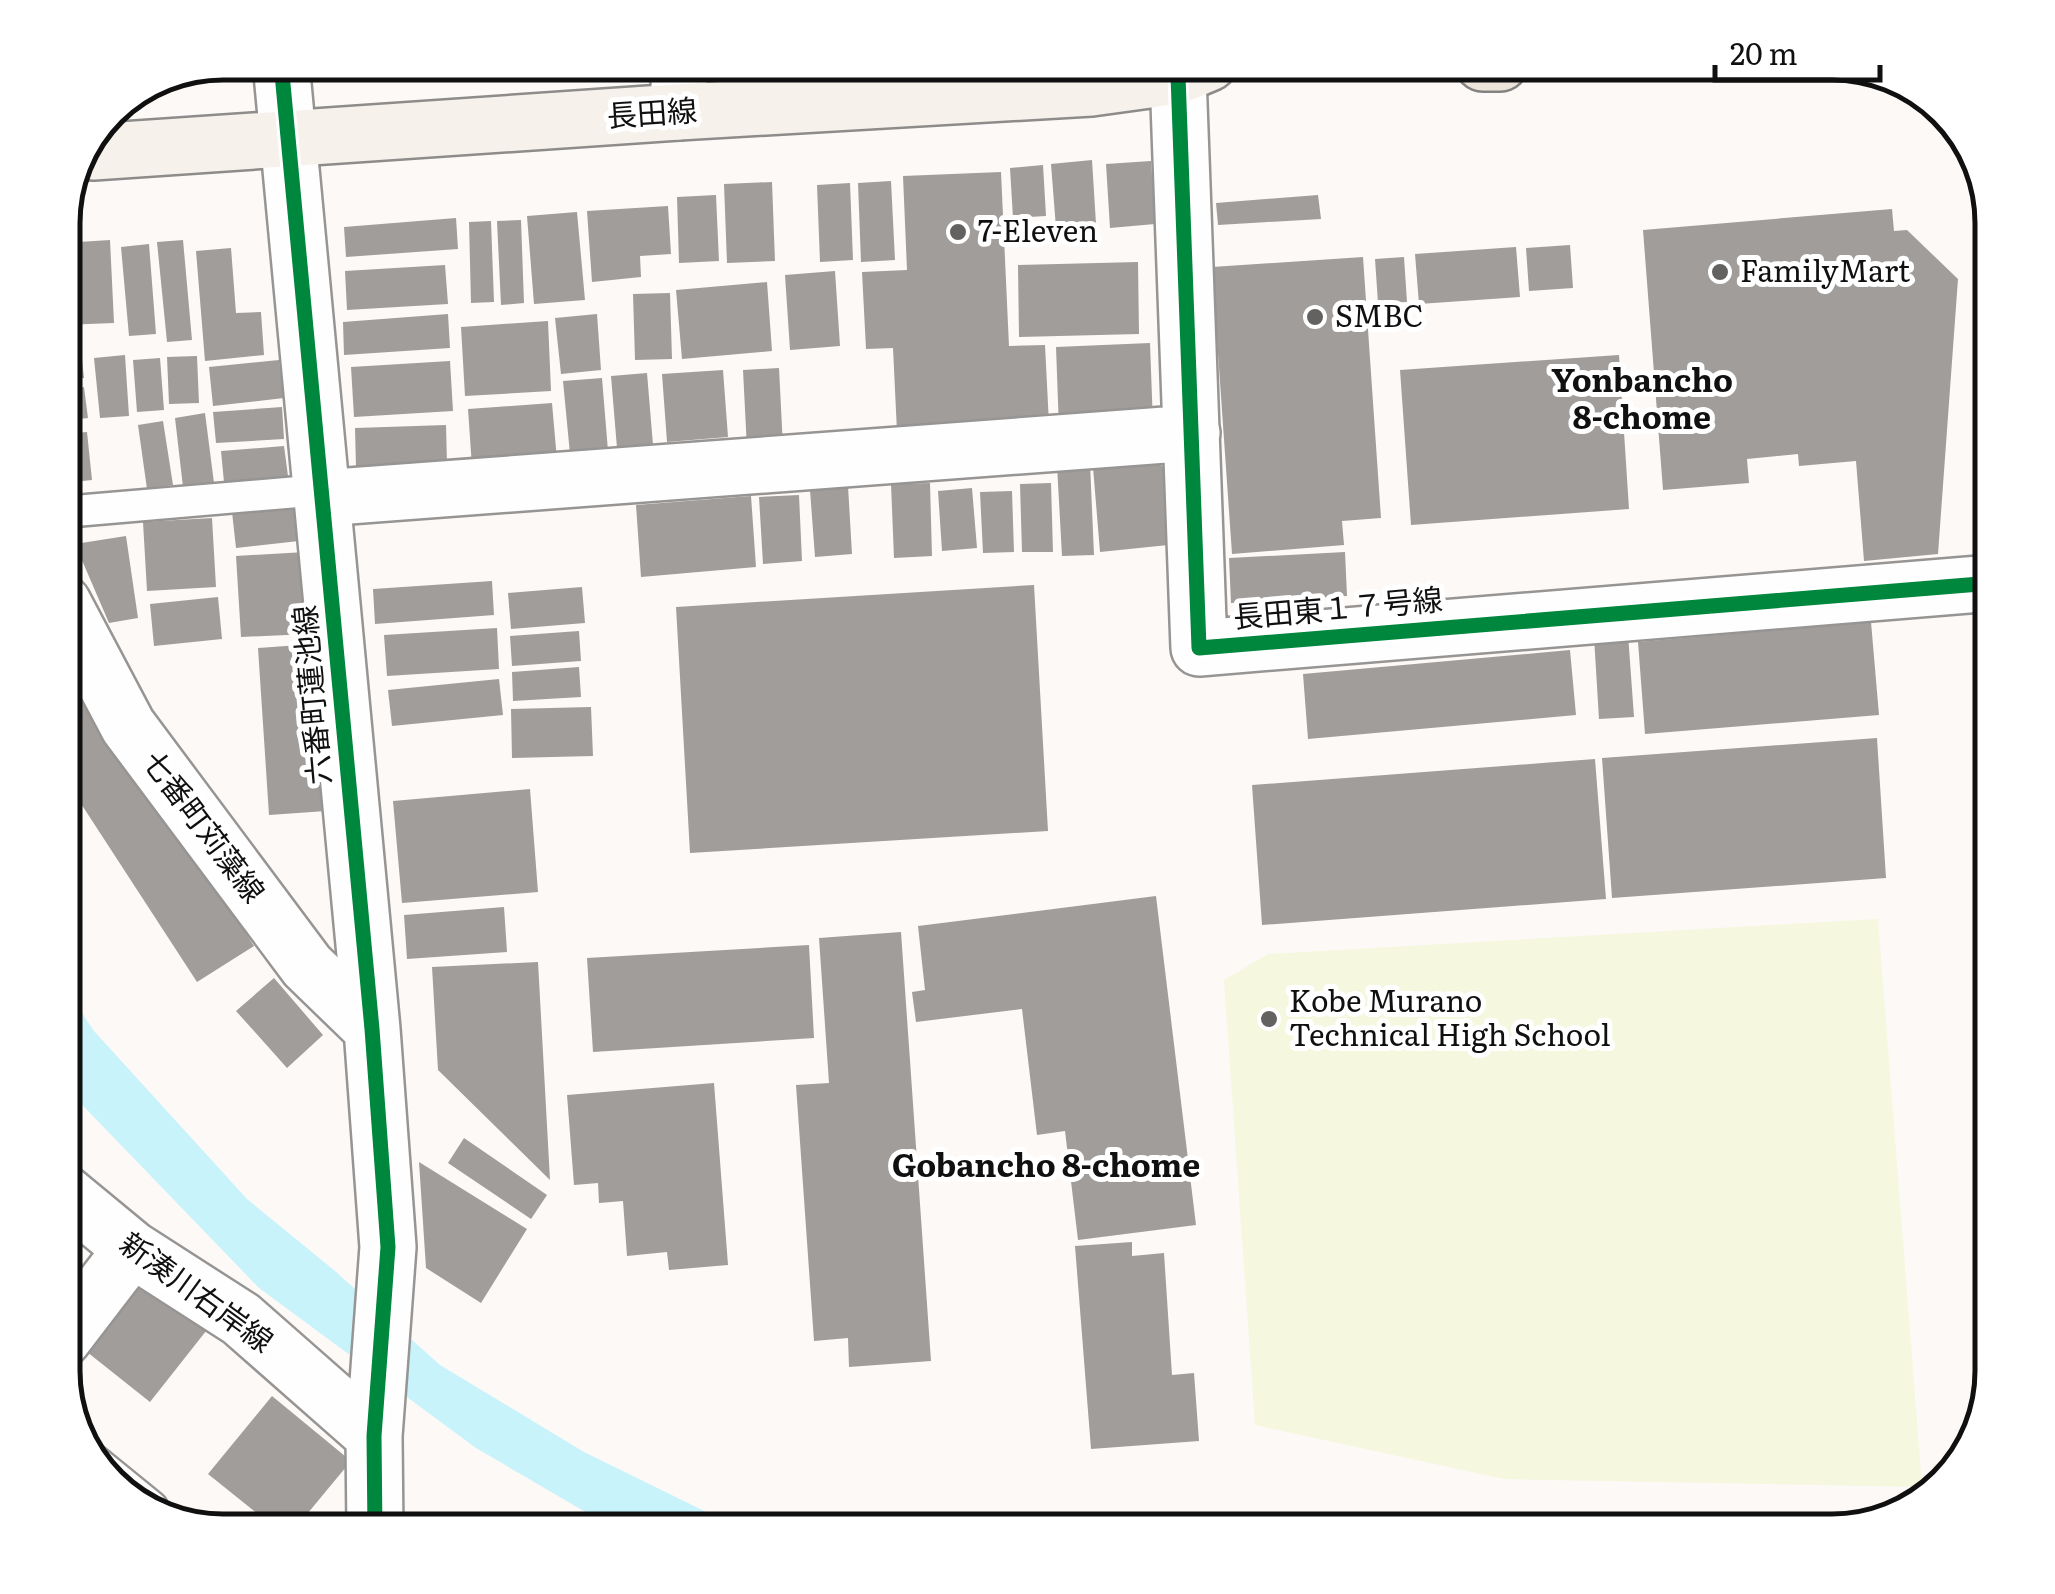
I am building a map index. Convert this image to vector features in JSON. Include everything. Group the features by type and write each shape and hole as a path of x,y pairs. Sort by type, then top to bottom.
{"street":[{"name":"六番町蓮池線","path":"282,80 372,1029 388,1246 374,1436"},
{"name":"長田線","path":"100,151 286,138 679,87 1090,88 1134,80"},
{"name":"長田東１７号線","path":"1194,80 1192,434 1199,648 1975,584"},
{"path":"322,494 1192,434"},
{"name":"七番町苅藻線","path":"80,635 128,726 306,966 372,1029"},
{"name":"新湊川右岸線","path":"80,1206 132,1249 241,1318 374,1436"},
{"path":"80,1317 132,1249"},
{"path":"374,1436 375,1514"}],"lane":[{"path":"80,511 322,494"}],"green space":[{"path":"1878,919 1922,1482 1915,1487 1504,1479 1255,1425 1224,980 1268,954"}],"water":[{"path":"80,1010 94,1031 247,1199 440,1365 584,1452 710,1514 589,1514 476,1448 259,1288 80,1103"}],"building":[{"path":"1092,160 1096,224 1056,228 1051,164"},
{"path":"1151,161 1155,224 1110,228 1106,164"},
{"path":"1043,165 1046,216 1013,218 1010,168"},
{"path":"1001,172 1009,346 1045,345 1049,424 897,432 893,348 866,349 862,272 907,270 903,176"},
{"path":"891,181 895,260 861,262 858,183"},
{"path":"772,182 775,261 727,263 724,184"},
{"path":"850,183 853,260 820,262 817,185"},
{"path":"716,195 719,261 679,263 677,197"},
{"path":"1318,195 1321,219 1218,225 1216,203"},
{"path":"668,206 671,254 640,256 641,277 592,282 587,211"},
{"path":"1892,209 1894,231 1907,230 1958,279 1938,554 1864,561 1856,461 1799,466 1798,454 1747,459 1749,483 1663,490 1643,230"},
{"path":"577,212 585,300 534,304 527,216"},
{"path":"456,218 458,249 346,257 344,227"},
{"path":"521,220 524,303 501,305 497,221"},
{"path":"491,221 494,302 471,303 469,222"},
{"path":"110,240 114,323 80,324 80,242"},
{"path":"183,240 192,340 167,342 157,242"},
{"path":"149,244 156,334 129,336 121,247"},
{"path":"1570,245 1573,288 1529,291 1526,248"},
{"path":"1516,247 1520,297 1419,304 1415,254"},
{"path":"231,248 236,313 261,312 264,355 205,361 196,251"},
{"path":"1363,257 1381,518 1342,521 1344,545 1232,554 1212,267"},
{"path":"1404,257 1407,302 1378,303 1375,259"},
{"path":"1138,262 1139,334 1019,337 1018,265"},
{"path":"445,265 448,304 347,310 345,271"},
{"path":"835,271 840,346 790,350 785,275"},
{"path":"767,282 772,351 682,359 676,290"},
{"path":"670,293 672,359 635,360 633,294"},
{"path":"448,314 450,348 344,355 343,322"},
{"path":"597,314 601,370 561,374 555,318"},
{"path":"548,321 551,391 465,396 461,327"},
{"path":"1150,343 1153,425 1059,429 1056,347"},
{"path":"80,351 84,378 80,379"},
{"path":"125,355 129,416 100,418 94,358"},
{"path":"1619,355 1629,509 1411,525 1400,370"},
{"path":"197,356 199,403 169,404 167,357"},
{"path":"160,358 164,410 137,412 133,360"},
{"path":"279,360 284,398 213,406 209,367"},
{"path":"450,361 453,411 354,417 351,367"},
{"path":"779,368 783,447 747,449 743,370"},
{"path":"723,370 728,437 667,442 662,374"},
{"path":"647,373 653,445 617,448 611,376"},
{"path":"602,378 608,451 570,454 563,381"},
{"path":"84,387 88,418 80,419 80,388"},
{"path":"552,403 557,460 472,467 468,409"},
{"path":"282,407 284,439 216,443 213,412"},
{"path":"205,413 214,483 183,487 175,418"},
{"path":"163,421 173,485 147,489 138,425"},
{"path":"446,425 447,464 356,468 355,428"},
{"path":"87,432 92,480 80,481 80,433"},
{"path":"284,446 288,476 224,482 221,451"},
{"path":"1144,450 1173,476 1178,544 1100,552 1092,455"},
{"path":"1090,463 1094,555 1062,556 1057,465"},
{"path":"930,483 932,556 894,558 891,484"},
{"path":"1051,483 1053,552 1022,552 1020,484"},
{"path":"848,486 852,554 815,557 810,490"},
{"path":"972,488 977,548 942,551 938,491"},
{"path":"1012,491 1014,552 983,553 980,492"},
{"path":"799,495 802,561 763,564 759,497"},
{"path":"751,496 756,567 641,577 636,505"},
{"path":"296,506 299,541 236,548 232,512"},
{"path":"212,518 216,587 147,591 143,522"},
{"path":"126,536 138,618 109,623 80,556 80,543"},
{"path":"305,552 309,634 241,637 236,556"},
{"path":"1345,552 1347,596 1231,603 1229,558"},
{"path":"492,581 494,615 375,624 373,589"},
{"path":"1034,585 1048,831 690,853 676,607"},
{"path":"582,587 585,623 511,629 508,593"},
{"path":"218,597 222,639 154,646 150,604"},
{"path":"1871,622 1879,715 1645,734 1638,642"},
{"path":"497,628 499,669 387,676 384,635"},
{"path":"579,631 581,661 512,666 510,636"},
{"path":"1628,634 1634,717 1599,719 1594,637"},
{"path":"314,644 326,811 269,815 258,648"},
{"path":"1570,650 1576,715 1308,739 1303,674"},
{"path":"579,667 581,697 513,701 512,672"},
{"path":"80,678 254,946 197,982 80,802"},
{"path":"499,679 503,715 392,726 388,690"},
{"path":"591,707 593,756 512,758 511,709"},
{"path":"1877,738 1886,878 1612,898 1602,758"},
{"path":"1595,759 1606,899 1262,925 1252,785"},
{"path":"530,789 538,892 402,903 393,801"},
{"path":"1156,896 1196,1225 1078,1240 1065,1131 1037,1135 1022,1009 916,1022 912,992 925,990 918,926"},
{"path":"504,907 507,952 407,959 404,915"},
{"path":"901,932 931,1361 849,1367 848,1338 814,1341 796,1085 829,1083 819,938"},
{"path":"809,945 814,1038 593,1052 587,958"},
{"path":"538,962 550,1180 438,1070 432,967"},
{"path":"274,978 323,1035 287,1068 236,1011"},
{"path":"714,1083 728,1265 669,1270 667,1252 627,1256 623,1201 599,1203 598,1183 574,1185 567,1095"},
{"path":"464,1138 547,1195 531,1219 448,1163"},
{"path":"419,1162 527,1229 481,1303 426,1268"},
{"path":"1132,1242 1132,1256 1164,1253 1172,1375 1194,1373 1199,1441 1091,1449 1075,1246"},
{"path":"143,1273 210,1326 150,1402 82,1348"},
{"path":"272,1396 351,1461 307,1514 258,1514 208,1474"}],"cycle path":[{"path":"283,80 372,1029 388,1247 374,1436 375,1514"},
{"path":"1178,80 1199,648 1975,584"}],"place":[{"name":"7-Eleven","path":"958,232"},
{"name":"FamilyMart","path":"1720,272"},
{"name":"SMBC","path":"1315,317"},
{"name":"Kobe Murano Technical High School","path":"1269,1019"}],"district":[{"name":"Yonbancho 8-chome","path":"1642,400"},
{"name":"Gobancho 8-chome","path":"1046,1166"}]}
